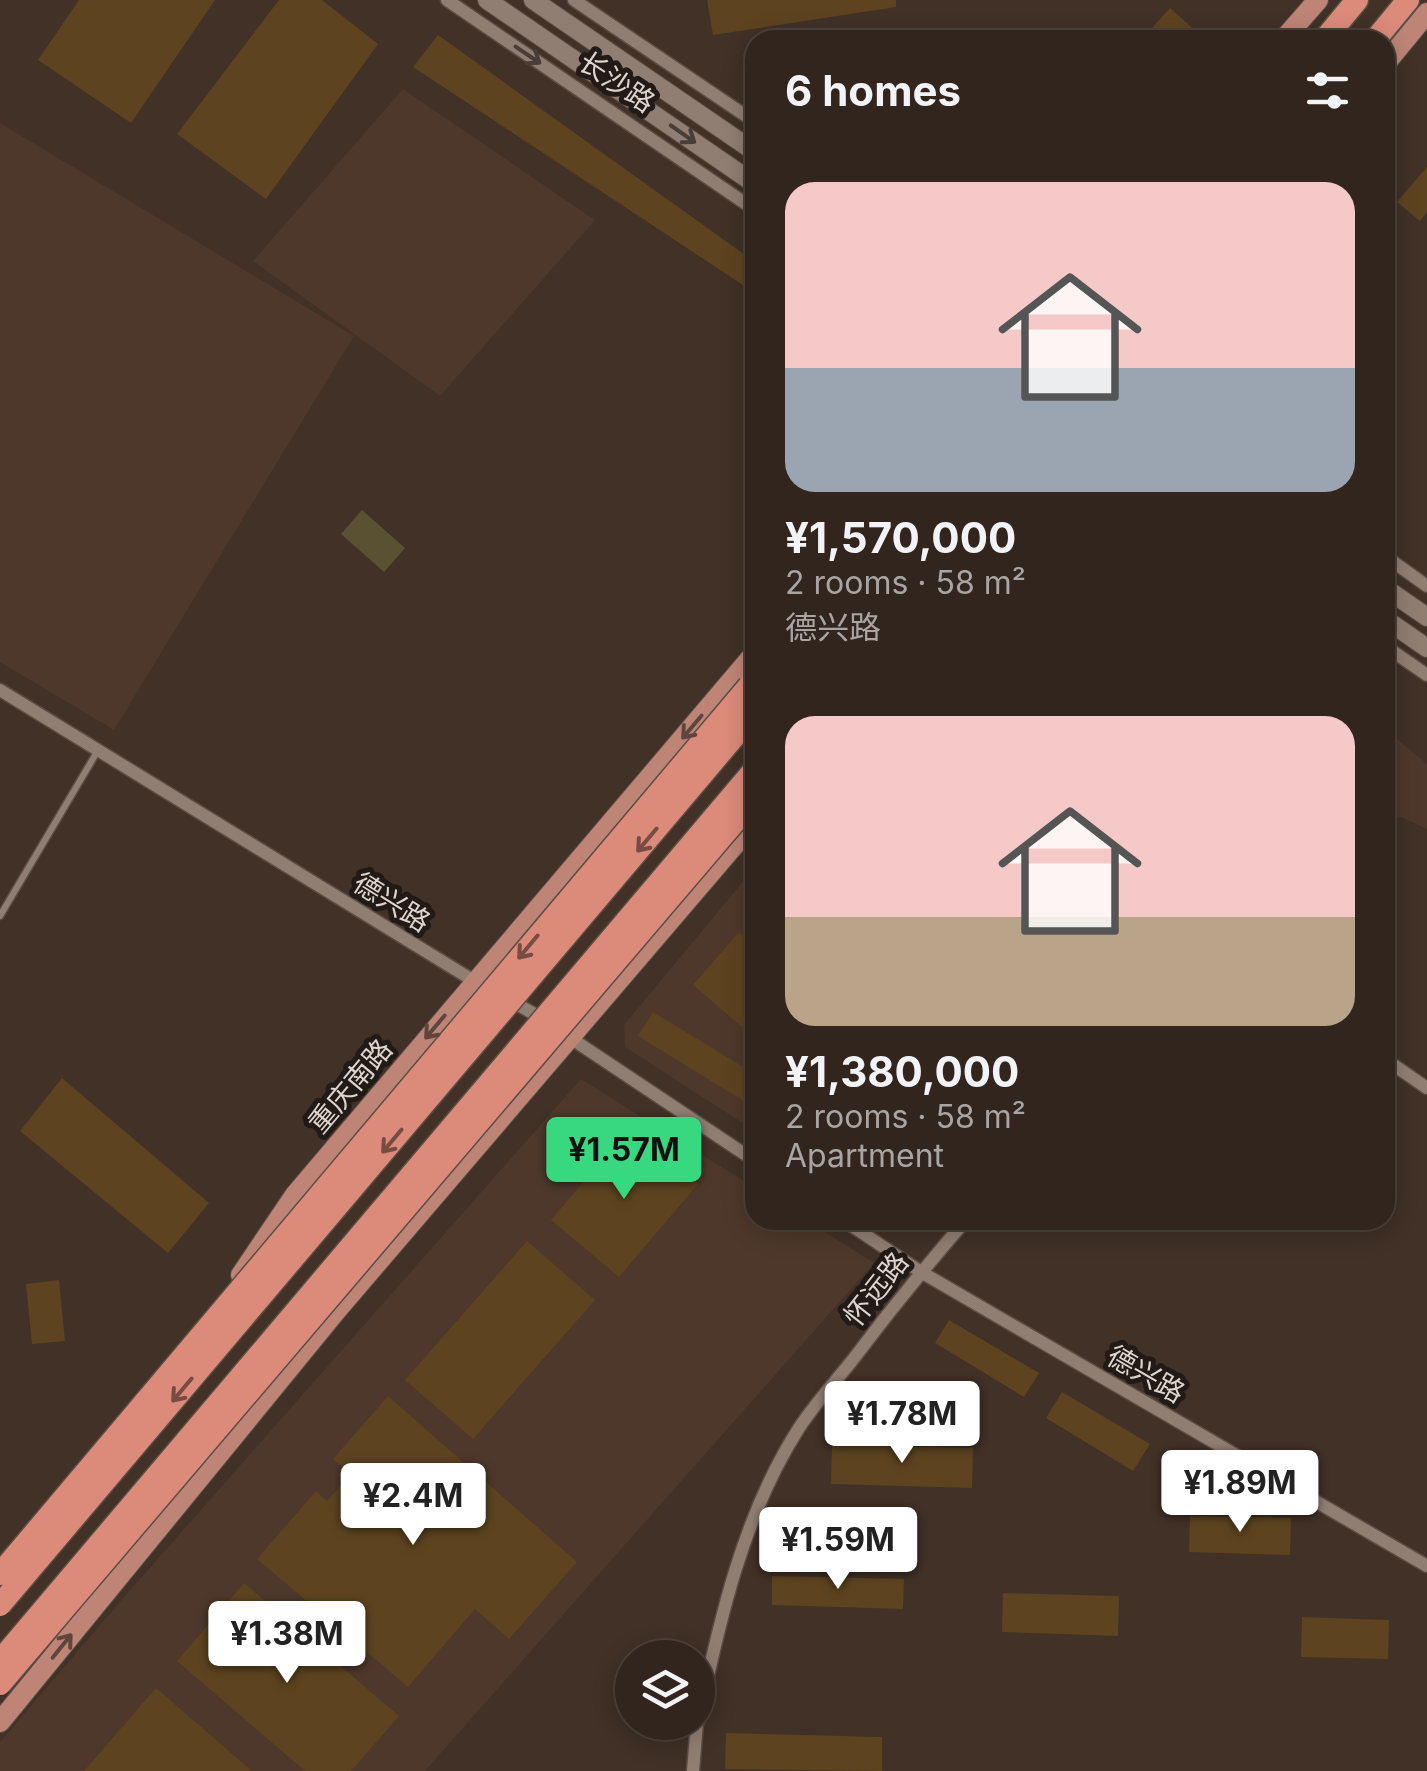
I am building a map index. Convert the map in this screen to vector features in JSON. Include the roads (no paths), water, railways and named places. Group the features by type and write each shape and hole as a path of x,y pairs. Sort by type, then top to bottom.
{"highway":[{"path":"1332,30 1357,0"},
{"path":"1383,30 1408,0"},
{"path":"0,1574 745,690"},
{"path":"0,1605 745,724"},
{"path":"0,1661 745,781"},
{"path":"0,1684 745,810"}],"main road":[{"name":"长沙路","path":"486,0 745,177"},
{"name":"长沙路","path":"533,0 745,145"},
{"path":"1292,30 1318,0"},
{"path":"1395,52 1427,14"},
{"path":"1395,595 1427,618"},
{"path":"1395,626 1427,648"},
{"name":"重庆南路","path":"0,1563 218,1310 295,1195 745,665"},
{"path":"0,1722 336,1312 745,833"}],"street":[{"name":"长沙路","path":"448,0 745,203"},
{"name":"长沙路","path":"574,0 745,115"},
{"path":"1395,563 1427,586"},
{"path":"1395,653 1427,675"},
{"name":"德兴路","path":"0,690 474,982 536,1013 745,1154"},
{"path":"1395,1066 1427,1088"},
{"name":"德兴路","path":"858,1230 921,1272 1427,1566"},
{"name":"怀远路","path":"715,1646 736,1568 762,1499 800,1428 957,1230"},
{"name":"怀远路","path":"692,1771 696,1740"}],"lane":[{"path":"0,916 98,751"}]}
